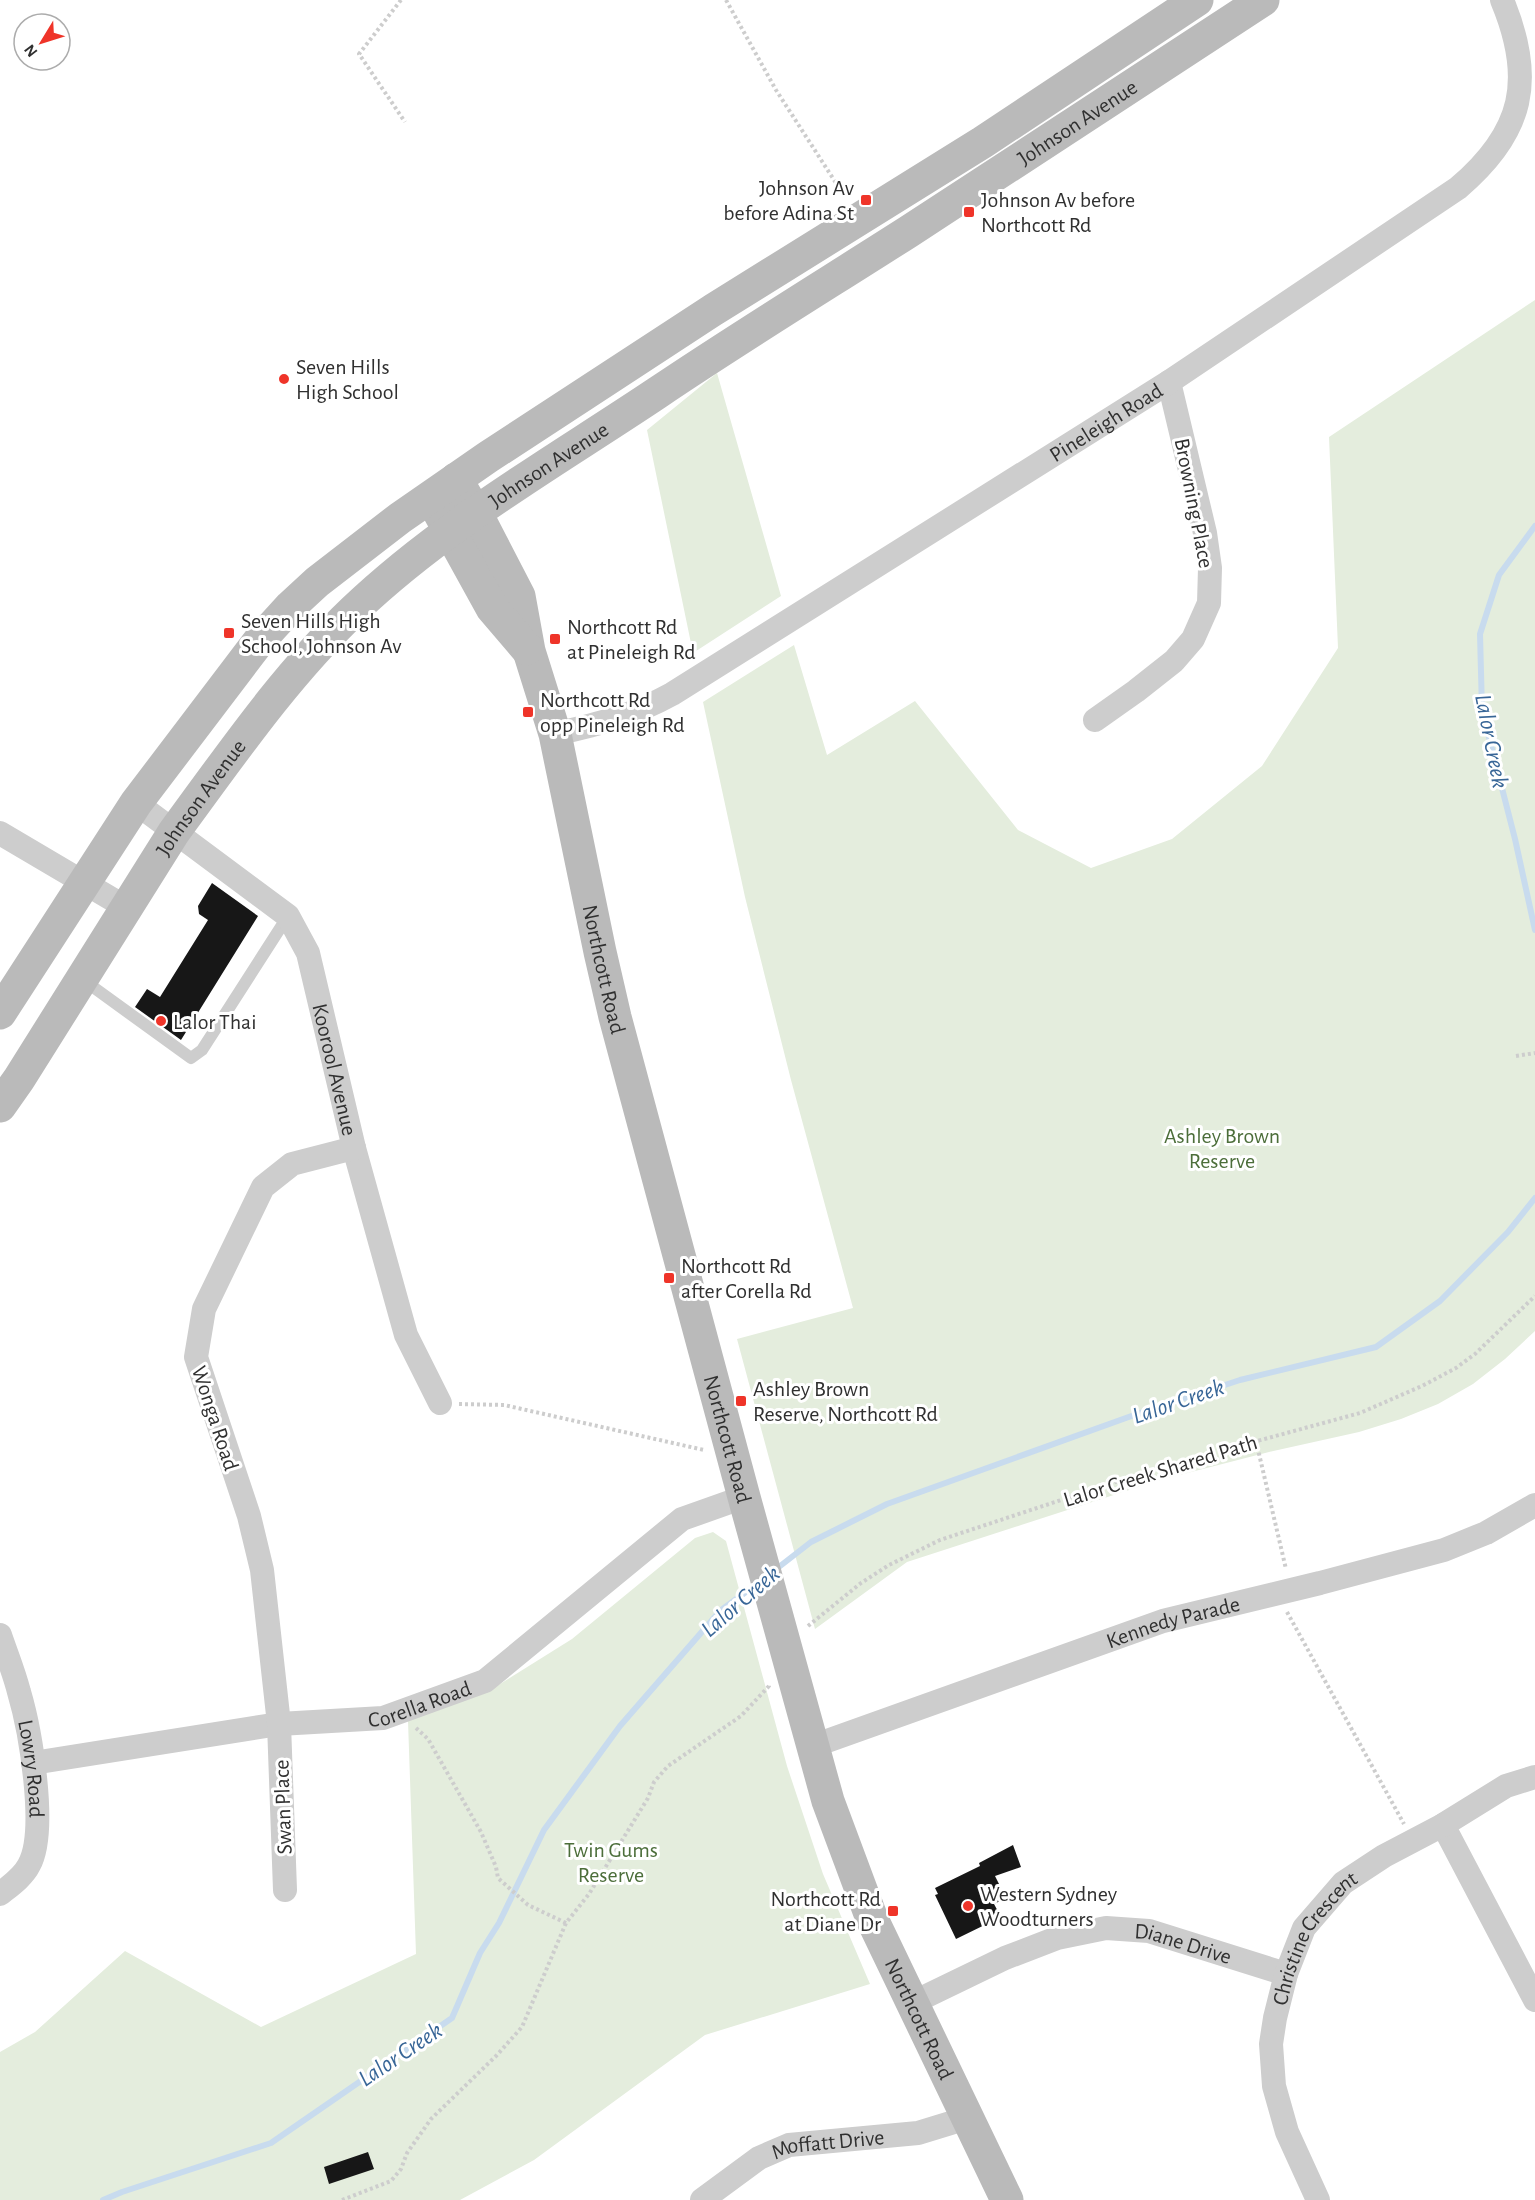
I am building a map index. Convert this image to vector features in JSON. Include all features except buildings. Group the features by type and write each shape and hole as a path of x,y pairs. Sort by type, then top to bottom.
{"main road":[{"name":"Johnson Avenue","path":"0,1013 136,803 259,641 291,606 353,553 443,488 713,310 983,142 1197,0"},
{"name":"Johnson Avenue","path":"0,1106 174,832 252,727 312,652 354,610 419,554 463,522 734,342 907,233 1263,0"},
{"name":"Northcott Road","path":"443,488 463,522 492,608 529,651 545,698 555,735 615,1017 828,1800 872,1918 1007,2200"}],"street":[{"name":"Pineleigh Road","path":"555,735 618,719 645,709 672,694 1169,382 1458,188 1486,164 1507,132 1520,97 1519,51 1502,0"},
{"name":"Browning Place","path":"1095,720 1174,661 1193,639 1209,603 1210,568 1205,533 1169,382"},
{"name":"Koorool Avenue","path":"136,803 288,916 308,952 354,1148 406,1335 440,1403"},
{"path":"0,833 85,881 127,908"},
{"name":"Wonga Road","path":"279,1724 262,1570 249,1516 196,1357 204,1309 263,1187 292,1164 354,1148"},
{"name":"Corella Road","path":"33,1763 279,1724 383,1718 485,1681 682,1519 744,1497"},
{"name":"Kennedy Parade","path":"813,1746 1163,1622 1444,1550 1486,1533 1535,1505"},
{"name":"Lowry Road","path":"0,1635 20,1693 33,1763 37,1808 34,1853 29,1865 23,1874 0,1894"},
{"name":"Swan Place","path":"279,1724 285,1890"},
{"name":"Christine Crescent","path":"1318,2200 1287,2132 1274,2086 1271,2044 1286,1974 1304,1928 1343,1883 1384,1856 1443,1825 1506,1786 1535,1777"},
{"path":"1443,1825 1535,2000"},
{"name":"Diane Drive","path":"912,2003 1005,1958 1057,1938 1107,1928 1149,1931 1286,1974"},
{"name":"Moffatt Drive","path":"702,2200 759,2158 789,2145 918,2133 967,2118"}],"lane":[{"path":"81,979 191,1058 202,1050 288,916"}],"path":[{"path":"401,0 359,54 405,122"},
{"path":"726,0 776,90 848,202"},
{"path":"1516,1056 1535,1053"},
{"name":"Lalor Creek Shared Path","path":"810,1636 808,1625 861,1583 918,1549 1147,1471 1360,1413 1422,1386 1456,1368 1475,1354 1535,1296"},
{"path":"440,1403 504,1405 705,1450"},
{"path":"1256,1441 1287,1572 1286,1610 1413,1840"},
{"path":"342,2200 391,2181 401,2169 407,2153 431,2119 497,2055 522,2027 566,1923 589,1894 648,1798 654,1782 679,1757 741,1716 769,1686 767,1679"},
{"path":"414,1725 428,1739 475,1821 496,1867 498,1878 528,1905 566,1923"}],"green space":[{"name":"Ashley Brown Reserve","path":"1535,300 1535,1331 1473,1384 1438,1404 1359,1432 1160,1480 907,1562 815,1629 737,1339 853,1308 791,1080 745,897 703,702 794,645 827,755 915,701 1018,830 1091,868 1172,839 1262,766 1338,648 1329,437"},
{"path":"717,373 781,596 693,653 647,430"},
{"name":"Twin Gums Reserve","path":"713,1532 726,1541 787,1766 823,1874 870,1984 705,2035 534,2160 460,2200 0,2200 0,2052 35,2032 125,1951 261,2027 416,1954 408,1721 492,1689 572,1639 695,1538"}],"waterway":[{"name":"Lalor Creek","path":"1535,526 1499,575 1480,634 1482,710 1515,839 1535,930"},
{"name":"Lalor Creek","path":"775,1570 811,1542 887,1504 1137,1414 1240,1380 1376,1347 1440,1301 1508,1232 1535,1198"},
{"name":"Lalor Creek","path":"103,2200 271,2143 452,2018 480,1953 499,1923 544,1830 620,1726 720,1611 758,1583"}],"place":[{"name":"Johnson Av before Adina St","path":"866,200"},
{"name":"Johnson Av before Northcott Rd","path":"969,212"},
{"name":"Seven Hills High School","path":"284,379"},
{"name":"Seven Hills High School, Johnson Av","path":"229,633"},
{"name":"Northcott Rd at Pineleigh Rd","path":"555,639"},
{"name":"Northcott Rd opp Pineleigh Rd","path":"528,712"},
{"name":"Lalor Thai","path":"161,1021"},
{"name":"Northcott Rd after Corella Rd","path":"669,1278"},
{"name":"Ashley Brown Reserve, Northcott Rd","path":"741,1401"},
{"name":"Western Sydney Woodturners","path":"968,1906"},
{"name":"Northcott Rd at Diane Dr","path":"893,1911"}]}
